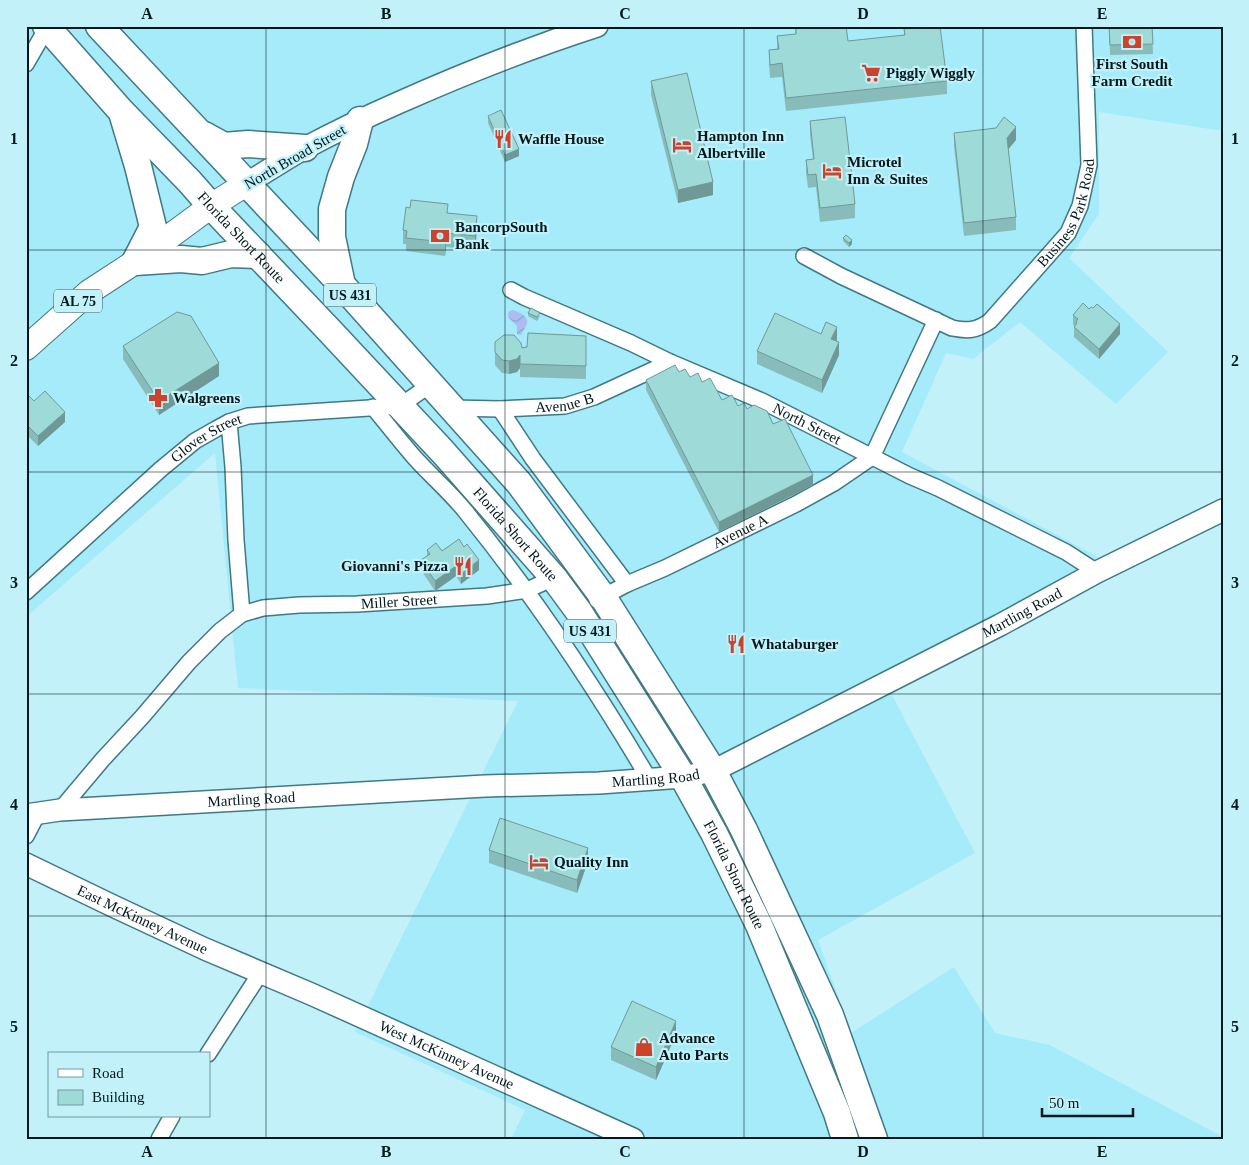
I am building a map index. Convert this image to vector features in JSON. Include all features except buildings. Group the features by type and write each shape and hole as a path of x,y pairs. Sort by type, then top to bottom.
{"highway":[{"name":"Florida Short Route","path":"99,26 342,285 519,483 603,597 713,772 744,830 830,1015 874,1139"},
{"name":"Florida Short Route","path":"47,27 121,110 443,452 554,578 579,612 612,692 683,777 714,833 759,925 837,1113 845,1139"},
{"path":"121,110 138,166 153,227 135,262"},
{"path":"342,285 332,236 332,209 360,120"},
{"path":"200,133 224,146 248,144 305,148"},
{"path":"135,262 181,259 202,260 231,254 258,255"}],"main road":[{"name":"North Broad Street","path":"26,348 89,292 246,184"}],"street":[{"name":"North Broad Street","path":"246,184 305,148 360,120 435,86 556,39 597,26"},
{"name":"Business Park Road","path":"804,256 841,276 952,328 966,330 976,329 984,325 999,312 1068,234 1080,206 1089,165 1084,26"},
{"path":"28,57 47,27"},
{"name":"North Street","path":"511,290 670,362 762,401 1066,552 1097,572"},
{"path":"872,456 936,320"},
{"name":"Avenue B","path":"451,408 500,409 565,406 594,397 670,362"},
{"path":"400,406 431,384"},
{"name":"Glover Street","path":"26,592 161,469 195,441 229,422 248,416 400,406"},
{"path":"373,407 416,458 465,511 527,590 571,654 612,692 648,779"},
{"path":"500,409 533,459 627,584"},
{"path":"229,422 242,614"},
{"name":"Avenue A","path":"579,612 627,584 665,568 796,504 834,483 872,456"},
{"name":"Martling Road","path":"32,814 60,810 485,786 600,784 683,777 713,772 1000,625 1097,572 1223,510"},
{"name":"Miller Street","path":"60,810 189,662 220,631 242,614 263,608 299,605 357,604 487,596 527,590 554,578"},
{"path":"26,836 32,814"},
{"name":"East McKinney Avenue","path":"26,864 113,906 260,972"},
{"path":"209,1052 260,972"},
{"name":"West McKinney Avenue","path":"260,972 633,1139"},
{"path":"159,1139 171,1118"}],"shaded area":[{"path":"26,26 1223,26 1223,131 1099,112 1099,214 1069,258 1168,352 1116,404 1020,322 973,359 946,353 902,452 1098,557 883,678 975,853 818,940 851,1033 954,967 995,1033 1050,1045 1223,1137 1223,1139 511,1139 525,1110 355,1032 518,701 238,688 215,453 26,617"}],"water":[{"path":"512,310 525,316 527,321 521,335 517,334 517,326 508,317 509,312"}],"place":[{"name":"First South Farm Credit","path":"1132,42"},
{"name":"Piggly Wiggly","path":"871,73"},
{"name":"Waffle House","path":"503,139"},
{"name":"Hampton Inn Albertville","path":"682,145"},
{"name":"Microtel Inn & Suites","path":"832,171"},
{"name":"BancorpSouth Bank","path":"440,236"},
{"name":"Walgreens","path":"158,398"},
{"name":"Giovanni's Pizza","path":"463,566"},
{"name":"Whataburger","path":"736,644"},
{"name":"Quality Inn","path":"539,862"},
{"name":"Advance Auto Parts","path":"644,1047"}]}
